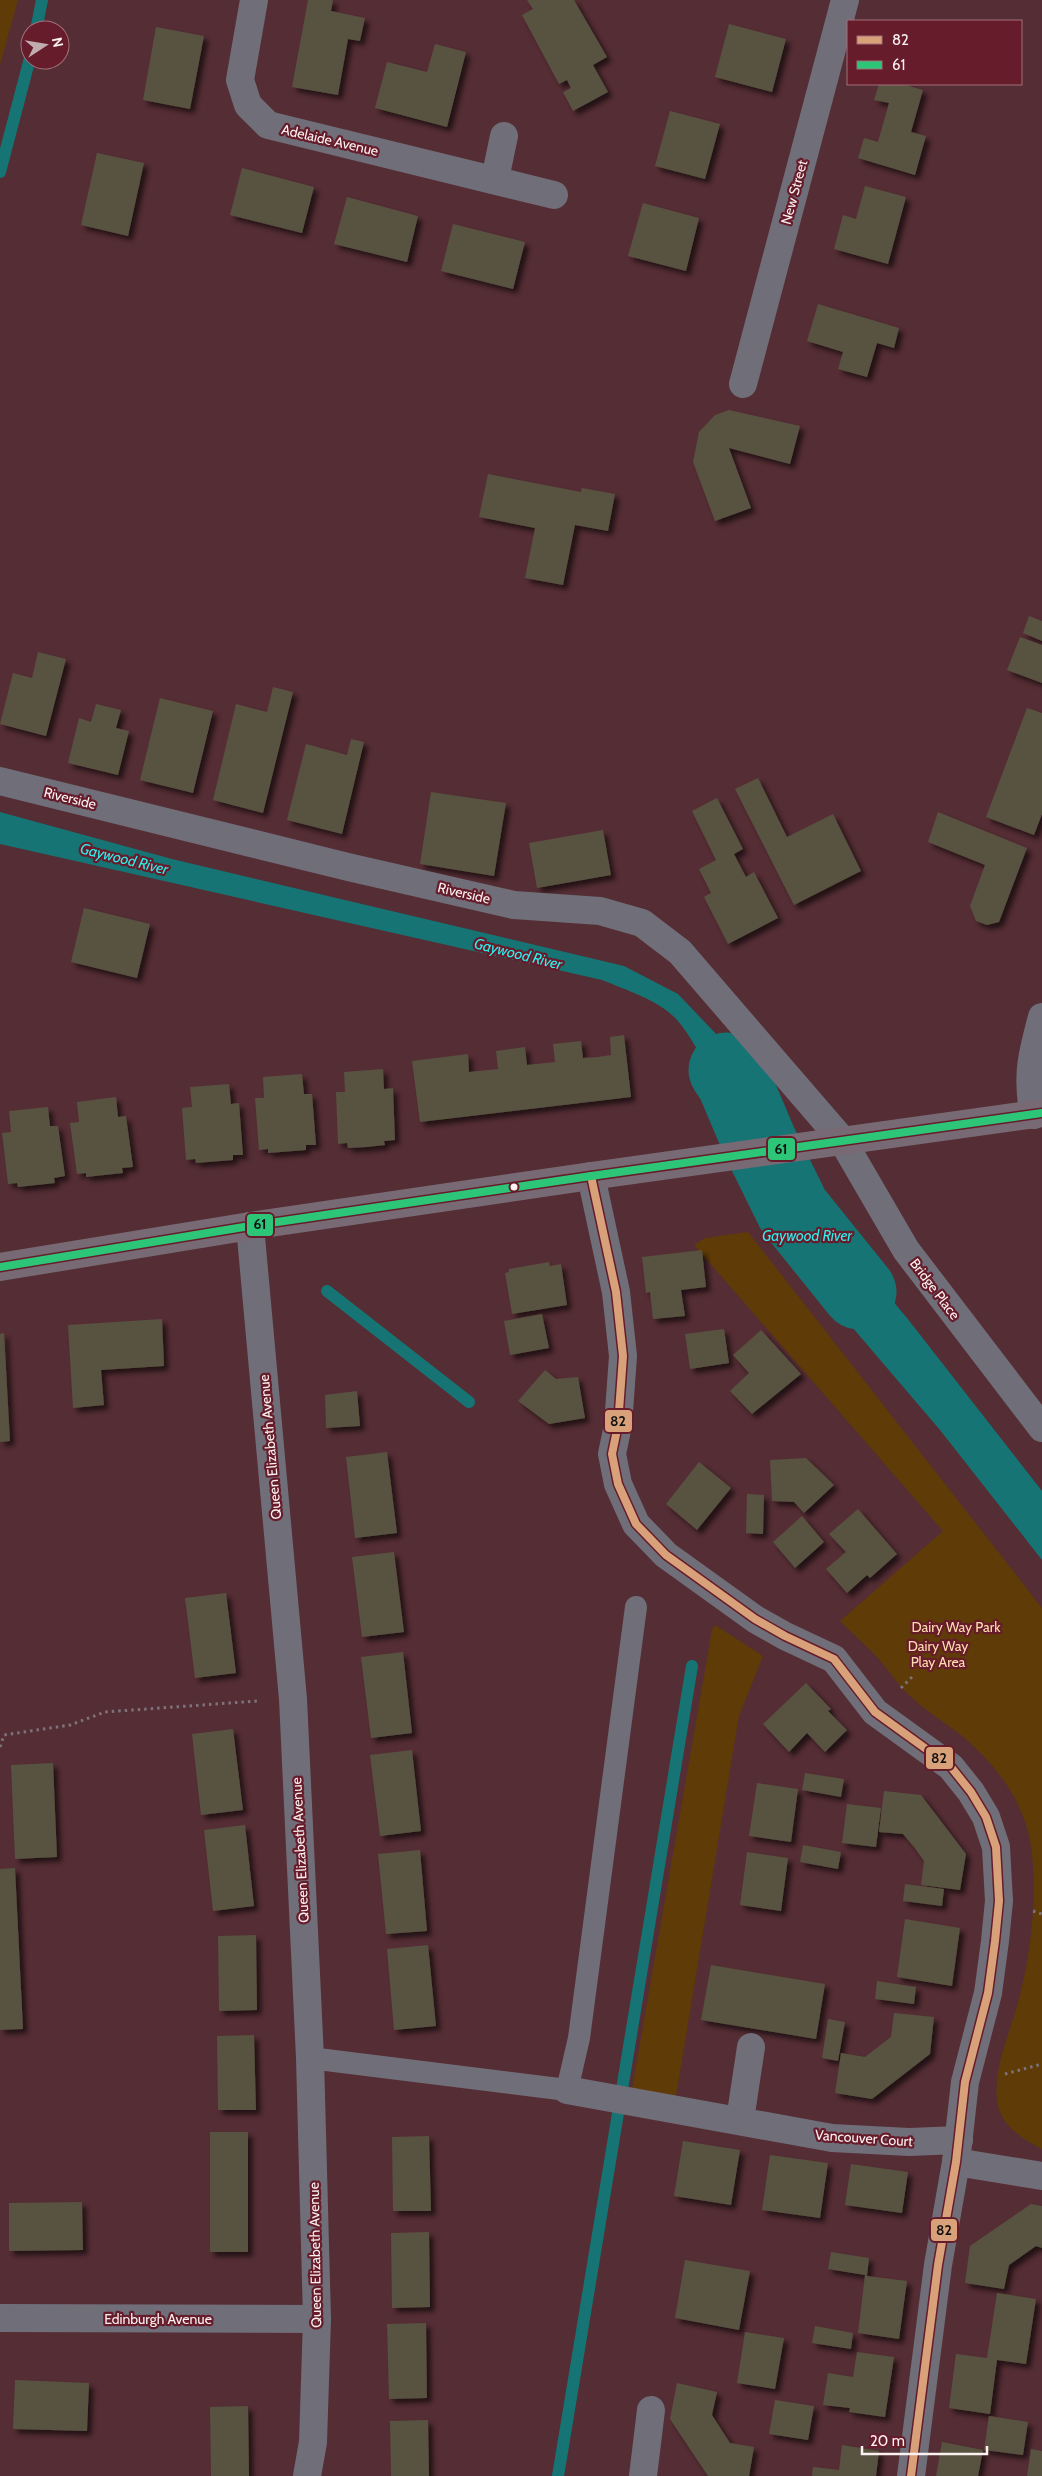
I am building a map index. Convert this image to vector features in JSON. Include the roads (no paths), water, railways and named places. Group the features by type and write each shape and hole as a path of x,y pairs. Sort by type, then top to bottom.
{"main road":[{"path":"0,1267 250,1226 830,1142 1038,1114"}],"street":[{"name":"Adelaide Avenue","path":"254,0 240,80 248,105 268,126 495,179 554,195"},
{"name":"New Street","path":"743,384 845,0"},
{"path":"495,179 504,136"},
{"name":"Riverside","path":"0,781 348,867 514,905 600,911 642,923 680,952 830,1142"},
{"path":"1038,1114 1029,1089 1030,1061 1042,1017"},
{"name":"Bridge Place","path":"830,1142 906,1250 1042,1428"},
{"path":"591,1176 616,1292 623,1356 618,1425 612,1454 618,1484 636,1524 666,1555 755,1619 785,1636 834,1659 875,1712 951,1767 986,1817 996,1847 1000,1902 988,1993 965,2082 958,2151 938,2265 911,2476"},
{"name":"Queen Elizabeth Avenue","path":"250,1226 293,1699 310,2058 317,2319 313,2442 307,2476"},
{"path":"740,2120 751,2048"},
{"name":"Vancouver Court","path":"567,2090 832,2138 908,2142 958,2151 1042,2176"},
{"name":"Edinburgh Avenue","path":"0,2318 317,2319"},
{"path":"642,2476 651,2410"}],"lane":[{"path":"310,2058 567,2090 579,2038 636,1607"}],"water":[{"path":"0,812 172,859 624,966 678,994 739,1058 778,1138 738,1145 705,1065 688,1034 671,1014 653,1002 632,992 602,980 0,844"},
{"name":"Gaywood River","path":"820,1207 824,1219 907,1318 1042,1491 1042,1560 940,1430 782,1245 771,1227 767,1214"}],"waterway":[{"path":"38,20 42,0"},
{"path":"0,172 27,70"},
{"name":"Gaywood River","path":"726,1070 734,1082 759,1141 793,1210 859,1292"},
{"path":"327,1291 469,1402"},
{"path":"558,2476 692,1666"}],"park label":[{"name":"Dairy Way Park","path":"956,1627"},
{"name":"Dairy Way Play Area","path":"938,1654"}]}
